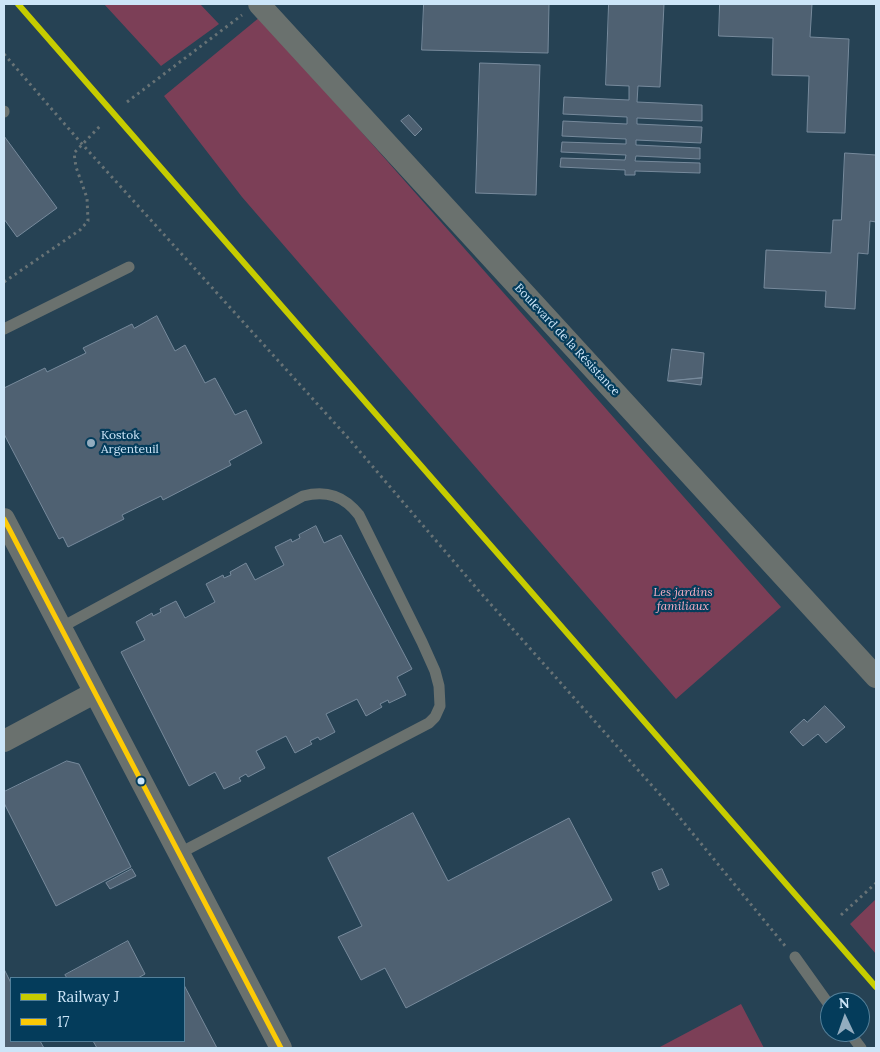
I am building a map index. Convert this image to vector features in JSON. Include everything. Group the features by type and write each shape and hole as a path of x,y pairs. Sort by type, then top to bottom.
{"street":[{"name":"Boulevard de la Résistance","path":"254,7 876,677"},
{"path":"4,519 281,1048"},
{"path":"4,741 94,693"}],"lane":[{"path":"4,329 129,267"},
{"path":"60,628 303,496 316,493 331,494 351,505 359,515 435,671 439,686 440,706 435,717 429,723 178,854"},
{"path":"795,957 820,992"}],"path":[{"path":"127,102 254,7"},
{"path":"4,54 82,144 350,440 479,591 670,807 795,957"},
{"path":"4,282 80,230 88,221 87,198 76,167 74,153 102,124"},
{"path":"841,915 876,882"}],"green space":[{"path":"104,4 200,4 219,24 161,66"},
{"name":"Les jardins familiaux","path":"260,17 781,607 676,699 242,197 164,96"},
{"path":"876,899 876,954 850,924"},
{"path":"741,1004 764,1048 658,1048"}],"building":[{"path":"424,4 549,4 548,53 422,50"},
{"path":"609,4 664,4 660,87 638,86 637,102 702,105 702,121 637,118 637,124 702,127 701,143 636,140 636,145 700,148 700,159 636,156 635,161 700,163 700,173 635,171 635,175 625,175 625,170 560,167 561,158 625,160 626,155 561,152 562,142 626,144 626,139 562,136 563,121 627,124 627,117 563,114 564,97 629,100 629,86 606,85"},
{"path":"720,4 812,4 810,37 849,39 845,133 807,132 809,76 772,75 773,38 719,36"},
{"path":"480,63 540,65 536,195 476,193"},
{"path":"409,115 422,129 415,136 401,121"},
{"path":"4,136 57,208 17,237 4,219"},
{"path":"845,153 876,155 876,222 870,221 868,254 858,253 855,309 825,307 826,291 764,288 766,250 831,253 833,220 841,220"},
{"path":"157,316 175,351 185,345 205,383 215,378 235,415 246,410 262,443 229,461 231,465 163,500 161,496 122,515 124,519 68,547 63,537 59,539 4,434 4,388 45,368 47,372 86,353 83,348 132,324 134,328"},
{"path":"672,349 704,353 702,378 668,381"},
{"path":"702,378 701,385 669,381"},
{"path":"316,526 324,543 341,535 412,669 397,677 406,695 389,703 388,700 380,704 382,707 366,716 357,699 326,714 335,732 320,740 318,737 310,741 312,744 295,753 286,736 256,751 265,768 248,777 246,774 239,778 241,781 224,789 215,772 189,786 121,652 145,640 136,622 152,613 153,616 161,612 160,609 176,601 185,618 215,602 206,584 223,575 224,578 231,575 230,572 246,563 255,580 284,565 275,547 291,539 292,542 300,538 299,535"},
{"path":"825,706 845,727 826,743 818,734 803,746 790,732 804,719 807,722"},
{"path":"67,761 79,764 131,867 56,906 4,803 4,792"},
{"path":"413,813 448,881 569,818 612,900 406,1008 385,968 361,980 338,937 362,926 328,858"},
{"path":"132,869 136,876 110,889 106,883"},
{"path":"662,869 669,885 659,890 652,873"},
{"path":"128,941 145,974 140,977 66,977 65,975"},
{"path":"4,969 10,981 10,1042 41,1042 44,1048 4,1048"},
{"path":"185,987 217,1048 97,1048 94,1042 185,1042"}],"rail line":[{"name":"J","path":"18,4 876,987"}],"transit line":[{"name":"17","path":"4,519 281,1048"}],"place":[{"name":"Kostok Argenteuil","path":"91,443"}]}
